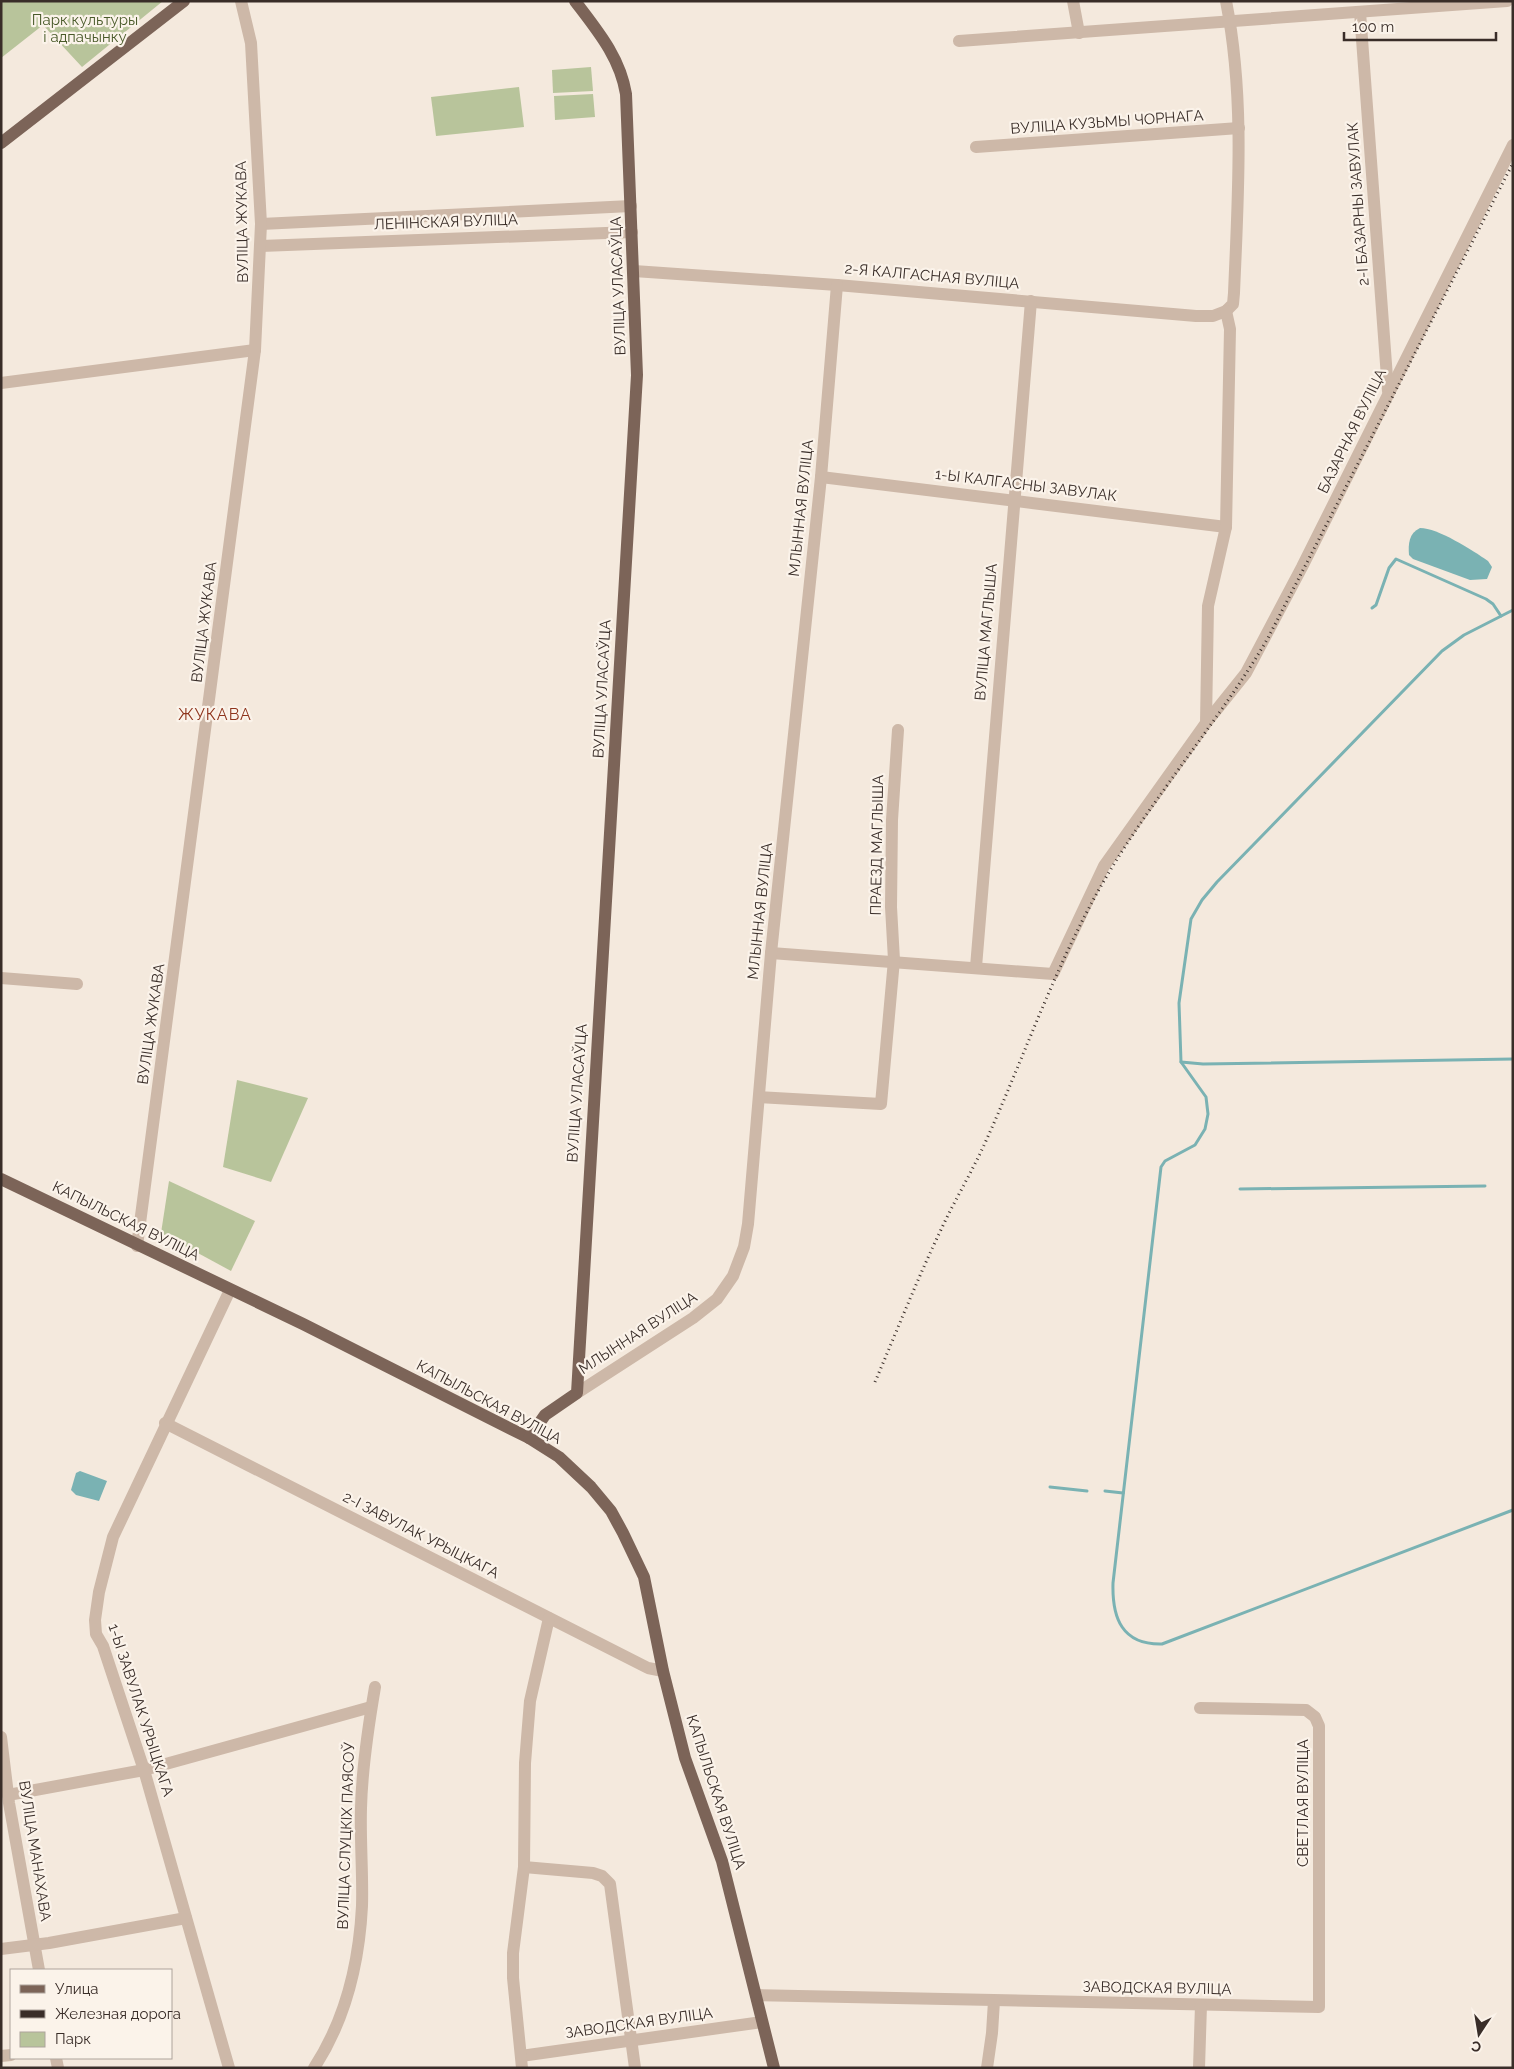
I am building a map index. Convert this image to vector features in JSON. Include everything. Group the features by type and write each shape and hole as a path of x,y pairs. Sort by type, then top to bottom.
{"main road":[{"path":"1,143 184,1"},
{"name":"ВУЛІЦА УЛАСАЎЦА","path":"575,1 600,33 621,69 626,94 637,375 577,1393"},
{"name":"КАПЫЛЬСКАЯ ВУЛІЦА","path":"1,1179 528,1438 560,1457 592,1487 619,1525 634,1552 644,1577 663,1671 685,1758 722,1860 774,2068"},
{"name":"МЛЫННАЯ ВУЛІЦА","path":"528,1438 545,1415 577,1393"}],"street":[{"name":"ВУЛІЦА ЖУКАВА","path":"138,1246 255,350 261,224 251,43 241,1"},
{"path":"1073,1 1079,33"},
{"path":"1206,723 1208,606 1226,527 1230,329 1226,311 1233,304 1234,293 1239,128 1235,59 1226,1"},
{"path":"959,41 1507,1"},
{"name":"2-І БАЗАРНЫ ЗАВУЛАК","path":"1360,12 1388,392"},
{"name":"ВУЛІЦА КУЗЬМЫ ЧОРНАГА","path":"976,147 1239,128"},
{"name":"БАЗАРНАЯ ВУЛІЦА","path":"976,967 1053,974 1104,866 1206,723 1246,673 1302,567 1513,145"},
{"name":"ЛЕНІНСКАЯ ВУЛІЦА","path":"261,224 630,206"},
{"name":"ЛЕНІНСКАЯ ВУЛІЦА","path":"261,246 632,232"},
{"name":"2-Я КАЛГАСНАЯ ВУЛІЦА","path":"634,271 837,285 1196,316 1213,316 1226,311"},
{"name":"МЛЫННАЯ ВУЛІЦА","path":"577,1393 693,1318 717,1299 733,1276 744,1247 748,1224 771,953 821,477 837,285"},
{"name":"ВУЛІЦА МАГЛЫША","path":"976,967 1013,499 1031,301"},
{"path":"1,383 255,350"},
{"name":"1-Ы КАЛГАСНЫ ЗАВУЛАК","path":"821,477 1013,499 1226,527"},
{"name":"ПРАЕЗД МАГЛЫША","path":"759,1097 881,1104 894,960 891,907 892,820 898,730"},
{"path":"771,953 976,967"},
{"path":"1,978 78,984"},
{"name":"1-Ы ЗАВУЛАК УРЫЦКАГА","path":"229,2068 144,1770 103,1646 96,1634 95,1620 113,1537 165,1423 230,1290"},
{"name":"2-І ЗАВУЛАК УРЫЦКАГА","path":"165,1423 648,1668 663,1671"},
{"path":"522,2062 513,1962 524,1867 525,1762 530,1701 548,1618"},
{"name":"ВУЛІЦА СЛУЦКІХ ПАЯСОЎ","path":"314,2068 340,2024 356,1959 362,1907 363,1770 375,1688"},
{"path":"6,1801 144,1770 371,1707"},
{"name":"СВЕТЛАЯ ВУЛІЦА","path":"1200,1708 1306,1710 1315,1717 1319,1726 1319,2007"},
{"name":"ВУЛІЦА МАНАХАВА","path":"1,1737 6,1801 39,1969"},
{"path":"524,1867 593,1873 602,1876 610,1884 635,2068"},
{"path":"1,1949 34,1945 186,1918"},
{"name":"ЗАВОДСКАЯ ВУЛІЦА","path":"756,1995 1319,2007"},
{"path":"987,2068 994,2001"},
{"path":"1199,2068 1201,2005"},
{"name":"ЗАВОДСКАЯ ВУЛІЦА","path":"522,2062 631,2041 762,2022"}],"green space":[{"name":"Парк культуры і адпачынку","path":"1,1 163,1 82,67 43,25 1,58"},
{"path":"591,67 593,91 553,93 552,70"},
{"path":"519,87 524,127 436,136 431,97"},
{"path":"593,94 595,117 555,120 554,96"},
{"path":"237,1080 308,1098 271,1182 223,1167"},
{"path":"169,1181 255,1221 231,1271 161,1233"}],"water":[{"path":"1420,528 1445,536 1488,561 1492,567 1487,579 1470,580 1413,559 1409,555 1409,543 1411,536"},
{"path":"80,1471 107,1481 99,1501 76,1495 71,1490 76,1473"}],"waterway":[{"path":"1372,608 1376,605 1389,568 1396,559 1486,599 1493,604 1501,616"},
{"path":"1513,610 1464,635 1442,651 1217,882 1202,900 1191,919 1179,1003 1181,1062 1206,1097 1208,1114 1205,1129 1195,1145 1165,1161 1161,1167 1113,1583 1115,1607 1122,1627 1129,1634 1137,1640 1162,1644 1513,1510"},
{"path":"1181,1062 1203,1064 1513,1059"},
{"path":"1240,1189 1485,1186"},
{"path":"1050,1487 1087,1491"},
{"path":"1105,1491 1123,1493"}],"railway":[{"path":"875,1382 944,1222 985,1143 1061,964 1090,906 1131,837 1247,672 1268,638 1513,163"}],"district":[{"name":"ЖУКАВА","path":"215,714"}]}
